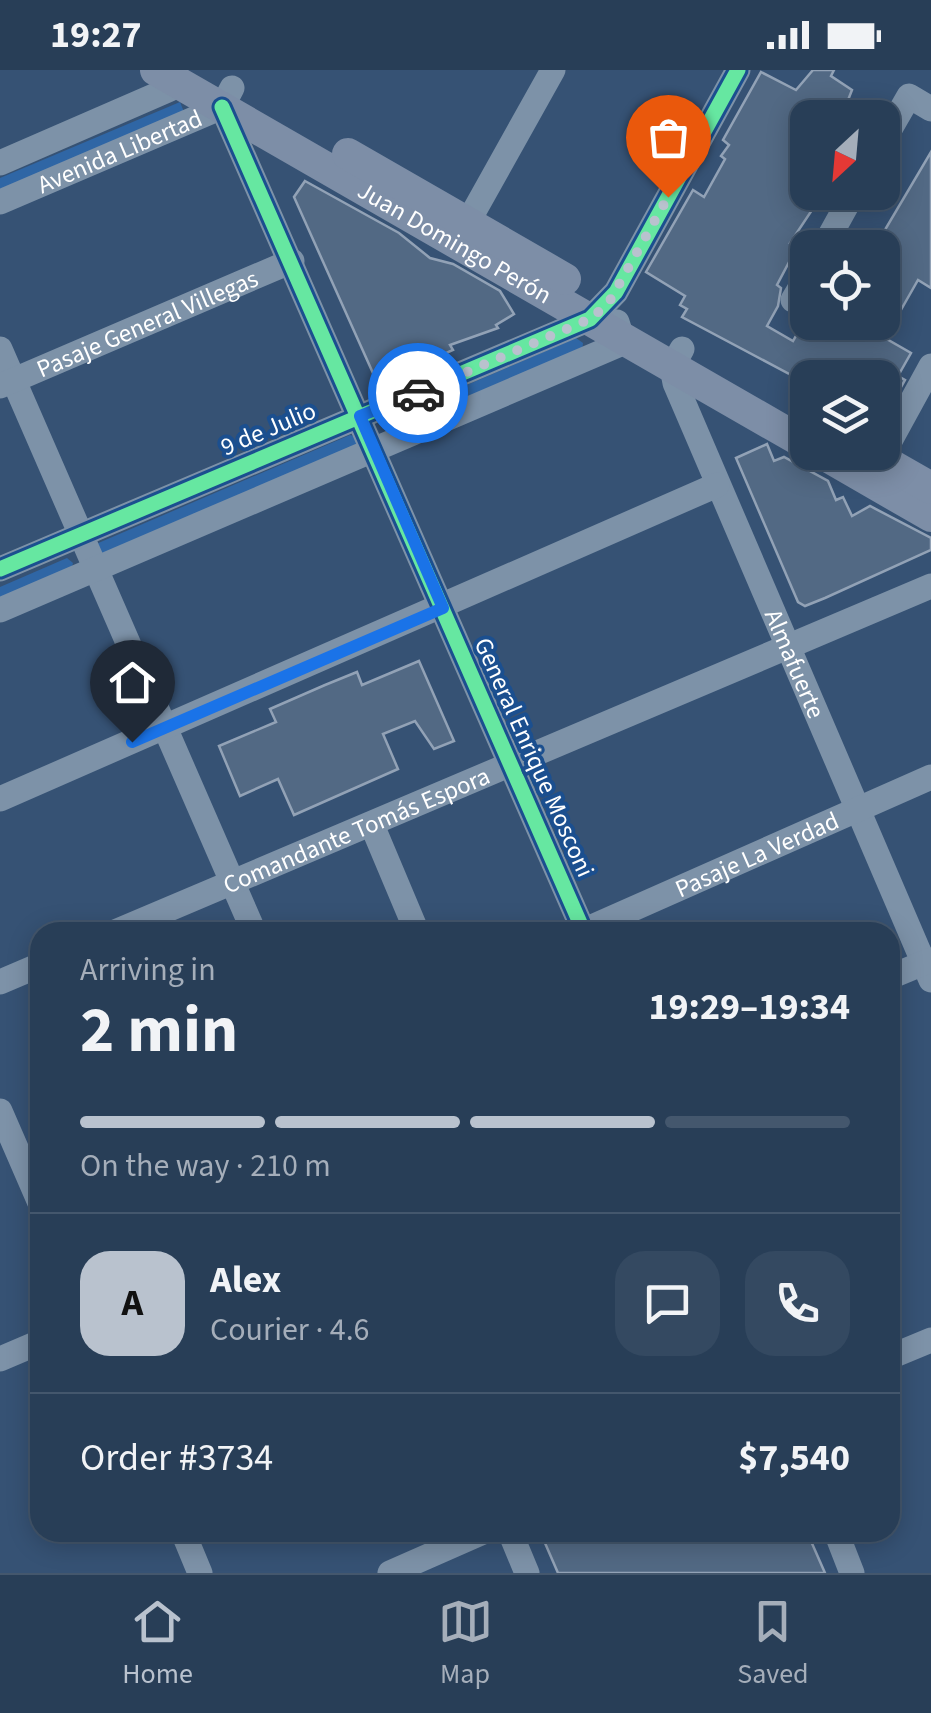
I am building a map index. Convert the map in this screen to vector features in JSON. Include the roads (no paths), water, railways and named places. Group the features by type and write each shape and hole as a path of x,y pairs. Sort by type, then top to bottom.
{"main road":[{"name":"Juan Domingo Perón","path":"177,73 468,222 599,312 622,338 677,358 790,411"},
{"name":"Juan Domingo Perón","path":"227,98 677,358 790,433"},
{"path":"879,470 931,516"},
{"path":"887,470 931,488"}],"street":[{"path":"468,222 552,70"},
{"path":"599,312 738,70"},
{"name":"Avenida Libertad","path":"0,163 170,89 177,73"},
{"name":"Avenida Libertad","path":"0,202 227,98"},
{"name":"General Enrique Mosconi","path":"227,98 292,262 579,922"},
{"path":"900,124 920,103"},
{"name":"Pasaje General Villegas","path":"7,383 292,262"},
{"name":"9 de Julio","path":"0,570 599,312"},
{"path":"0,610 618,345 622,338"},
{"path":"0,350 7,383 81,534 250,922"},
{"name":"Almafuerte","path":"677,358 717,486 928,968"},
{"path":"900,417 931,366"},
{"path":"0,799 717,486"},
{"name":"Comandante Tomás Espora","path":"138,922 514,767 931,586"},
{"name":"Pasaje La Verdad","path":"606,922 931,777"},
{"path":"372,826 413,922"},
{"path":"900,975 928,968"},
{"path":"0,982 30,969"},
{"path":"0,1111 30,1180"},
{"path":"900,1354 931,1340"},
{"path":"0,1359 30,1346"},
{"path":"187,1542 200,1573"},
{"path":"390,1573 460,1542"},
{"path":"514,1542 527,1573"},
{"path":"840,1542 852,1573"}]}
